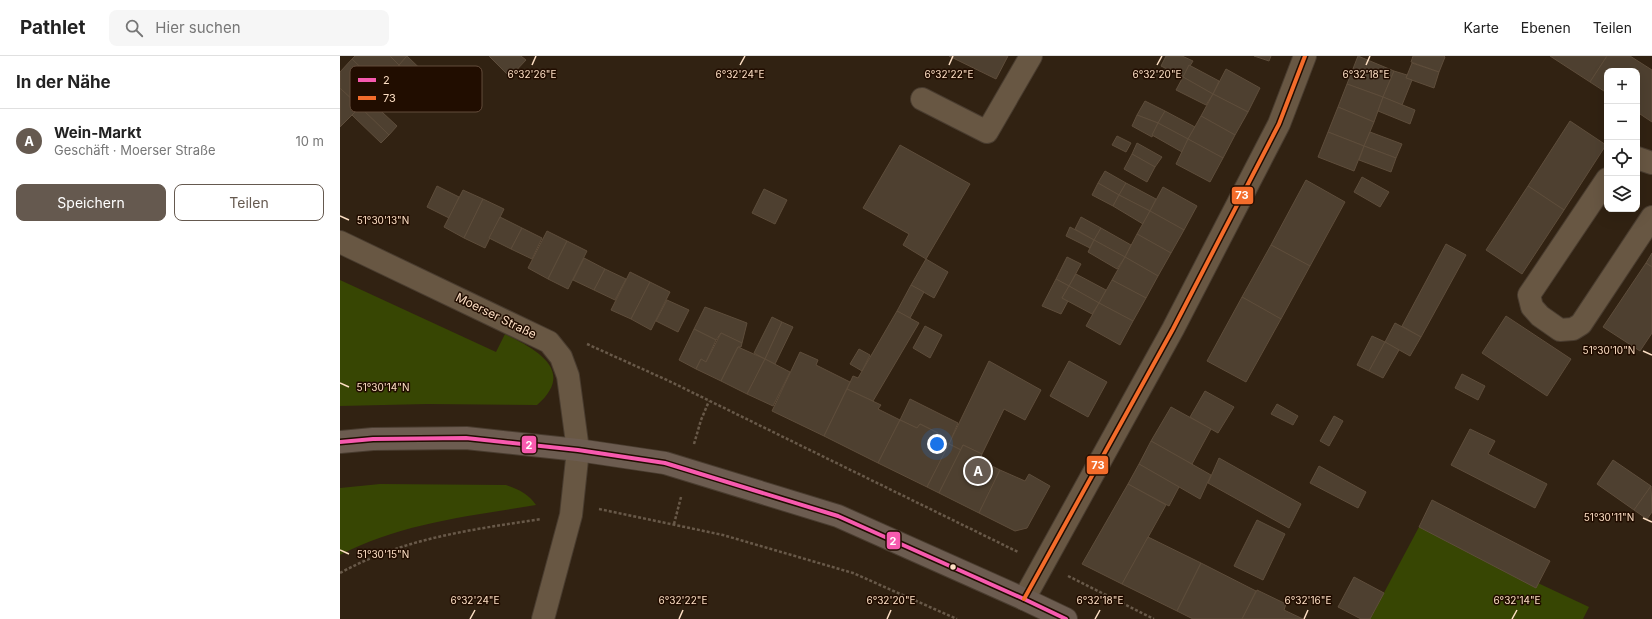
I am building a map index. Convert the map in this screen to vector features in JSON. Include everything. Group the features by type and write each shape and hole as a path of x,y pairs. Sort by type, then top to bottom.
{"main road":[{"path":"340,442 373,439 466,438 578,450 680,467 838,516 1066,619"}],"street":[{"path":"922,99 987,132 1031,56"},
{"path":"1024,599 1173,329 1279,124 1305,56"},
{"path":"1640,159 1652,163"},
{"path":"1604,183 1530,295 1532,307 1540,316 1560,330 1573,328 1581,324 1652,217"},
{"name":"Moerser Straße","path":"340,242 549,342 561,357 568,376 578,450 571,515 543,619"}],"path":[{"path":"585,343 669,381 863,475 1154,619"},
{"path":"340,573 395,548 437,537 482,528 571,515 597,509 608,510 723,535 853,573 957,619"}],"green space":[{"path":"340,280 496,352 505,334 517,340 539,354 547,362 552,371 553,381 548,393 537,405 427,404 340,406"},
{"path":"380,484 506,485 523,492 536,505 461,517 411,528 363,544 340,555 340,488"},
{"path":"1419,527 1589,607 1583,619 1370,619"}],"building":[{"path":"355,56 390,56 399,65 359,66 352,59"},
{"path":"390,56 407,56 399,65"},
{"path":"407,56 417,66 400,66 399,65"},
{"path":"489,56 521,56 526,60 510,77"},
{"path":"949,56 1008,56 996,79"},
{"path":"1166,56 1182,56 1193,61 1183,77 1161,66"},
{"path":"1254,56 1271,56 1269,61"},
{"path":"1358,56 1394,71 1383,97 1347,84"},
{"path":"1413,56 1445,57 1439,72 1411,62"},
{"path":"1550,56 1607,56 1590,82"},
{"path":"1607,56 1630,56 1652,70 1652,122 1640,114 1640,68 1604,68 1604,91 1590,82"},
{"path":"352,59 359,66 350,66 350,98 340,88 340,72"},
{"path":"1412,63 1439,72 1434,88 1406,78"},
{"path":"1189,65 1219,81 1213,94 1183,77"},
{"path":"1226,69 1260,88 1248,112 1213,94"},
{"path":"1394,71 1407,75 1406,78 1412,80 1402,105 1383,97"},
{"path":"1183,77 1213,94 1206,105 1176,90"},
{"path":"1347,84 1383,97 1374,122 1338,107"},
{"path":"340,88 350,98 350,112 355,112 340,127"},
{"path":"1213,94 1248,112 1235,135 1201,116"},
{"path":"1383,97 1415,110 1410,124 1378,111"},
{"path":"1145,101 1165,111 1158,123 1137,115"},
{"path":"1338,107 1374,122 1364,146 1328,132"},
{"path":"1165,111 1195,127 1188,139 1158,123"},
{"path":"355,112 365,112 389,135 381,143 352,115"},
{"path":"365,112 382,112 397,126 389,135"},
{"path":"1137,115 1158,123 1152,137 1132,126"},
{"path":"1201,116 1235,135 1223,158 1188,139"},
{"path":"1570,121 1604,144 1604,148 1564,210 1528,186"},
{"path":"1158,123 1188,139 1182,152 1152,135"},
{"path":"1328,132 1364,146 1354,171 1318,157"},
{"path":"1370,132 1402,144 1396,158 1364,146"},
{"path":"1117,136 1131,143 1126,152 1112,145"},
{"path":"1188,139 1223,158 1210,182 1176,164"},
{"path":"1137,143 1162,157 1155,167 1132,154"},
{"path":"900,145 970,184 926,259 903,245 909,234 863,208"},
{"path":"1364,146 1396,158 1391,172 1359,160"},
{"path":"1132,154 1155,167 1147,182 1124,169"},
{"path":"1105,171 1126,183 1119,195 1098,183"},
{"path":"1362,177 1389,192 1380,207 1354,192"},
{"path":"1306,180 1345,202 1310,266 1271,245"},
{"path":"1098,183 1119,195 1113,206 1092,195"},
{"path":"1126,183 1156,199 1150,211 1119,195"},
{"path":"437,186 459,197 449,218 427,207"},
{"path":"1528,186 1564,210 1522,274 1486,250"},
{"path":"1163,187 1197,206 1184,230 1150,211"},
{"path":"764,189 787,200 775,224 752,213"},
{"path":"463,190 483,199 464,238 444,227"},
{"path":"1119,195 1150,211 1143,224 1113,206"},
{"path":"483,199 504,209 485,248 464,238"},
{"path":"1150,211 1184,230 1171,253 1137,234"},
{"path":"500,217 522,228 511,249 489,238"},
{"path":"1081,217 1101,228 1094,240 1075,229"},
{"path":"1070,227 1094,240 1090,248 1066,236"},
{"path":"522,228 542,238 532,259 511,249"},
{"path":"1101,228 1131,245 1125,257 1094,240"},
{"path":"547,231 567,241 548,279 528,268"},
{"path":"1137,234 1171,253 1158,276 1125,257"},
{"path":"1094,240 1125,257 1117,269 1088,252"},
{"path":"567,241 587,251 568,289 548,279"},
{"path":"1446,244 1466,255 1421,337 1402,326"},
{"path":"1271,245 1310,266 1281,319 1242,297"},
{"path":"1652,253 1652,267 1646,263"},
{"path":"1067,257 1081,264 1069,286 1056,279"},
{"path":"1125,257 1158,276 1146,298 1112,280"},
{"path":"584,258 605,269 594,290 573,280"},
{"path":"926,259 948,272 934,298 911,285"},
{"path":"1646,263 1652,267 1652,333 1640,351 1603,327"},
{"path":"605,269 626,279 615,300 594,290"},
{"path":"630,272 650,282 631,319 611,310"},
{"path":"1076,274 1106,290 1099,303 1069,286"},
{"path":"1056,279 1069,286 1062,298 1068,301 1061,314 1042,306"},
{"path":"1112,280 1146,298 1133,321 1099,303"},
{"path":"650,282 670,292 651,330 631,319"},
{"path":"911,285 924,292 910,318 897,311"},
{"path":"1069,286 1099,303 1092,314 1062,298"},
{"path":"1242,297 1281,319 1246,382 1207,361"},
{"path":"667,300 689,310 678,332 656,321"},
{"path":"1099,303 1133,321 1120,345 1086,326"},
{"path":"705,307 747,323 742,343 721,333 716,340 694,329"},
{"path":"897,311 919,323 873,401 847,389 853,376 858,378"},
{"path":"1506,316 1571,359 1547,396 1482,353"},
{"path":"772,317 782,322 765,359 754,353"},
{"path":"782,322 793,327 775,364 765,359"},
{"path":"1395,323 1421,337 1410,356 1385,342"},
{"path":"925,326 942,335 930,358 913,348"},
{"path":"694,329 716,340 706,362 701,359 696,369 679,360"},
{"path":"721,333 742,343 741,347 738,347 721,381 696,369 701,359 706,362"},
{"path":"1372,336 1385,342 1369,371 1357,365"},
{"path":"1385,342 1399,350 1383,378 1369,371"},
{"path":"738,347 765,359 747,394 721,381"},
{"path":"859,349 870,355 862,371 850,364"},
{"path":"800,352 818,360 816,365 850,382 824,436 772,411"},
{"path":"765,359 790,372 773,406 747,394"},
{"path":"989,361 1041,390 1025,420 1004,409 982,454 963,445 961,450 949,444"},
{"path":"1069,361 1107,382 1088,417 1050,396"},
{"path":"1462,374 1485,386 1478,400 1455,388"},
{"path":"847,389 881,405 878,409 900,420 878,463 824,436"},
{"path":"1205,391 1234,407 1218,433 1190,417"},
{"path":"910,399 958,423 949,444 936,437 938,433 920,424 917,428 900,420"},
{"path":"1277,404 1298,416 1293,425 1271,414"},
{"path":"1171,407 1211,429 1192,464 1151,441"},
{"path":"1334,416 1343,421 1329,446 1320,441"},
{"path":"900,420 917,428 920,424 938,433 936,437 949,444 927,487 878,463"},
{"path":"1470,429 1495,441 1488,454 1547,484 1535,508 1451,465"},
{"path":"1151,441 1211,475 1200,499 1139,464"},
{"path":"949,444 961,450 939,493 927,487"},
{"path":"963,445 982,454 980,460 1000,470 979,513 939,493"},
{"path":"1219,458 1301,504 1289,528 1208,483"},
{"path":"1613,460 1651,486 1634,510 1597,484"},
{"path":"1139,464 1179,487 1169,506 1128,484"},
{"path":"1319,466 1366,492 1358,508 1310,483"},
{"path":"1000,470 1025,481 1029,474 1050,486 1027,528 1015,531 979,513"},
{"path":"1128,484 1166,505 1122,584 1082,564"},
{"path":"1651,486 1652,512 1647,519 1634,510"},
{"path":"1432,500 1550,561 1536,588 1419,527"},
{"path":"1257,520 1285,534 1263,580 1234,566"},
{"path":"1148,537 1201,563 1177,611 1122,584"},
{"path":"1201,563 1256,591 1242,619 1193,619 1177,611"},
{"path":"1354,577 1384,593 1370,619 1361,619 1338,607"},
{"path":"1257,590 1286,604 1284,610 1303,619 1242,619"}],"transit line":[{"name":"73","path":"1024,599 1173,329 1279,124 1305,56"},
{"name":"2","path":"340,442 373,439 466,438 578,450 665,463 838,516 1066,619"}],"place":[{"name":"Wein-Markt","path":"978,471"}]}
